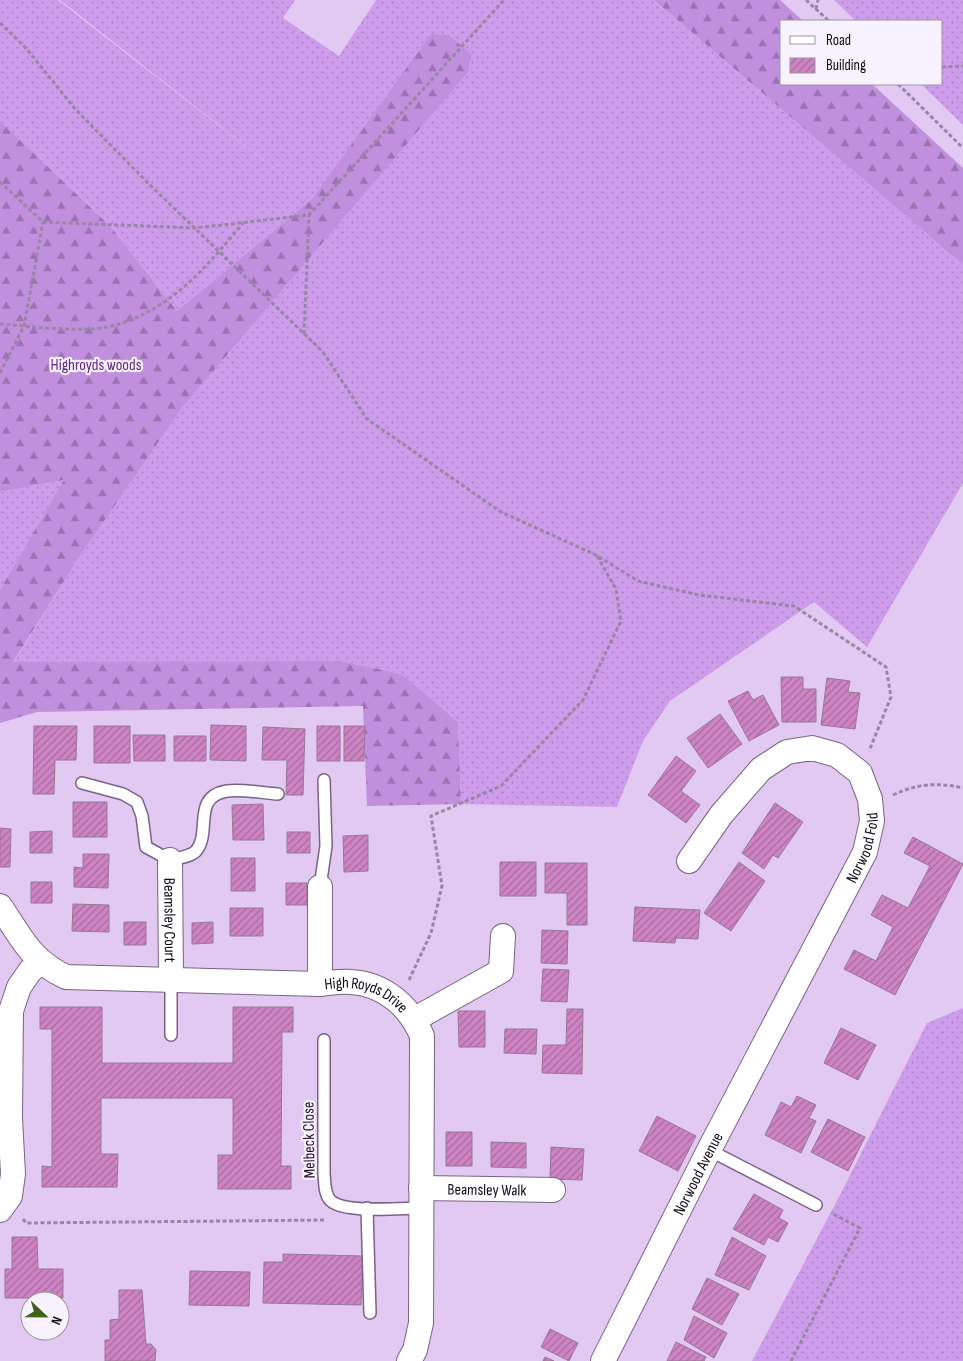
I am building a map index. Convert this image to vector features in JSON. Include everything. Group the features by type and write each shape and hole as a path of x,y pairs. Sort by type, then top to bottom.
{"street":[{"path":"689,861 721,815 761,769 787,752 812,748 837,755 860,773"},
{"name":"Norwood Fold","path":"795,986 865,852 872,821 870,799 860,773"},
{"name":"Beamsley Court","path":"170,860 171,981"},
{"path":"320,887 320,984"},
{"name":"High Royds Drive","path":"0,906 26,947 46,968 66,977 320,984 352,982 378,988 399,1001 415,1019 422,1036 421,1323 415,1350 409,1361"},
{"path":"415,1019 501,971 503,936"},
{"path":"5,1203 13,1174 5,1078 11,1010 19,987 30,971 41,962"},
{"name":"Norwood Avenue","path":"603,1361 709,1150 795,986"},
{"name":"Beamsley Walk","path":"421,1198 552,1190"}],"lane":[{"path":"320,887 326,846 324,780"},
{"path":"82,783 123,794 137,802 142,816 146,846 170,860 185,857 196,851 202,837 203,816 207,804 217,794 235,790 278,794"},
{"path":"171,981 171,1035"},
{"name":"Melbeck Close","path":"324,1040 325,1182 330,1200 340,1206"},
{"path":"709,1150 816,1206"},
{"path":"340,1206 367,1208 421,1198"},
{"path":"367,1208 370,1313"}],"path":[{"path":"304,334 308,215 504,0"},
{"path":"806,0 829,20"},
{"path":"816,9 818,0"},
{"path":"0,23 25,47 76,110 323,352 368,419 501,512 596,555 638,581 699,595 794,606 886,668 891,697 860,773"},
{"path":"943,67 963,66"},
{"path":"899,85 963,148"},
{"path":"902,88 905,85"},
{"path":"0,182 43,222 195,228 308,215"},
{"path":"0,373 24,326 43,222"},
{"path":"0,324 105,327 138,318 173,298 219,252 243,223"},
{"path":"399,1001 431,933 442,886 431,816 501,786 583,700 620,620 616,589 596,555"},
{"path":"871,808 904,789 920,785 945,784 963,788"},
{"path":"5,1203 26,1223 330,1220 340,1206"},
{"path":"792,1361 860,1228 816,1206"}],"shaded area":[{"path":"0,0 58,0 296,186 60,0 295,0 283,18 339,56 376,0 654,0 963,265 963,483 867,647 814,602 670,701 643,741 617,807 461,804 458,722 402,674 341,661 13,663 78,559 182,408 347,214 312,199 177,311 111,227 0,121"},
{"path":"834,0 963,0 963,125 922,85 943,85 943,20 855,20"},
{"path":"65,480 0,590 0,492"},
{"path":"963,1008 963,1361 752,1361 839,1197 927,1023"}],"green space":[{"path":"654,0 780,0 802,20 780,20 780,85 873,85 963,168 963,265"},
{"name":"Highroyds woods","path":"431,34 449,35 471,54 468,72 182,408 78,559 13,662 341,661 402,674 458,722 461,804 367,806 363,706 37,712 0,723 0,590 64,480 0,492 0,121 111,227 177,311 312,199"}],"building":[{"path":"781,677 803,677 803,689 816,689 816,722 782,722"},
{"path":"827,678 850,681 848,692 860,693 855,729 821,725"},
{"path":"748,691 753,700 763,695 779,725 749,741 728,701"},
{"path":"720,714 742,744 708,768 687,738"},
{"path":"211,725 246,726 246,761 210,760"},
{"path":"34,726 77,726 76,760 55,760 54,794 33,794"},
{"path":"94,726 130,726 130,763 94,763"},
{"path":"317,726 340,726 340,761 317,761"},
{"path":"344,726 365,726 364,761 344,761"},
{"path":"263,727 305,729 303,795 286,795 287,760 262,760"},
{"path":"133,735 165,735 165,761 134,761"},
{"path":"174,736 206,736 206,761 174,761"},
{"path":"676,756 696,771 681,791 700,805 686,823 648,795"},
{"path":"73,802 107,802 107,837 73,837"},
{"path":"775,803 803,822 778,858 773,855 764,869 742,853"},
{"path":"263,804 264,840 233,840 232,805"},
{"path":"0,828 11,829 10,867 0,867"},
{"path":"52,831 52,853 30,853 30,832"},
{"path":"287,832 310,832 310,853 287,853"},
{"path":"368,835 368,871 344,872 343,836"},
{"path":"913,837 963,864 895,995 844,969 854,950 876,961 893,927 871,915 882,895 908,908 930,866 904,853"},
{"path":"83,854 109,854 108,888 74,887 74,867 83,868"},
{"path":"231,858 255,858 255,891 231,891"},
{"path":"500,862 536,862 536,896 500,896"},
{"path":"739,862 765,881 731,931 704,913"},
{"path":"545,863 587,863 587,925 567,925 567,893 545,893"},
{"path":"31,882 52,882 52,903 31,903"},
{"path":"286,883 307,883 307,905 286,905"},
{"path":"73,904 109,905 109,932 72,931"},
{"path":"635,907 700,910 698,939 676,938 675,943 633,941"},
{"path":"230,908 263,908 263,936 230,936"},
{"path":"124,922 146,922 146,945 124,945"},
{"path":"213,922 213,943 192,944 192,923"},
{"path":"542,930 568,931 567,964 541,963"},
{"path":"543,969 569,970 567,1002 541,1001"},
{"path":"40,1007 102,1007 102,1063 233,1063 233,1007 293,1007 293,1032 282,1032 281,1166 291,1166 291,1189 218,1189 218,1155 233,1155 233,1098 101,1098 101,1154 118,1154 117,1187 42,1187 42,1166 52,1167 52,1029 40,1029"},
{"path":"567,1009 583,1009 582,1074 542,1073 543,1045 566,1045"},
{"path":"458,1011 485,1011 485,1047 459,1047"},
{"path":"841,1028 876,1045 858,1080 824,1063"},
{"path":"505,1029 537,1029 536,1054 504,1053"},
{"path":"797,1096 816,1105 809,1118 816,1121 801,1153 765,1135 781,1102 791,1107"},
{"path":"657,1116 696,1136 678,1171 639,1151"},
{"path":"828,1119 865,1137 848,1171 811,1152"},
{"path":"446,1132 472,1132 472,1166 446,1166"},
{"path":"491,1142 526,1143 526,1168 491,1167"},
{"path":"551,1147 584,1149 582,1180 550,1179"},
{"path":"754,1194 783,1210 779,1218 788,1223 778,1242 768,1237 764,1245 733,1229"},
{"path":"12,1237 37,1237 38,1269 63,1269 63,1291 20,1291 20,1298 5,1298 5,1269 12,1269"},
{"path":"732,1237 766,1256 749,1290 715,1275"},
{"path":"283,1254 363,1256 361,1305 263,1303 264,1262 283,1262"},
{"path":"190,1271 250,1272 249,1306 189,1305"},
{"path":"707,1278 739,1294 722,1325 692,1309"},
{"path":"119,1290 142,1290 146,1344 151,1344 156,1350 155,1361 105,1361 105,1340 110,1340 110,1320 119,1319"},
{"path":"694,1316 727,1333 714,1358 684,1340"},
{"path":"550,1329 578,1343 569,1361 541,1347"},
{"path":"676,1342 706,1357 704,1361 667,1361"},
{"path":"545,1357 554,1361 543,1361"}]}
